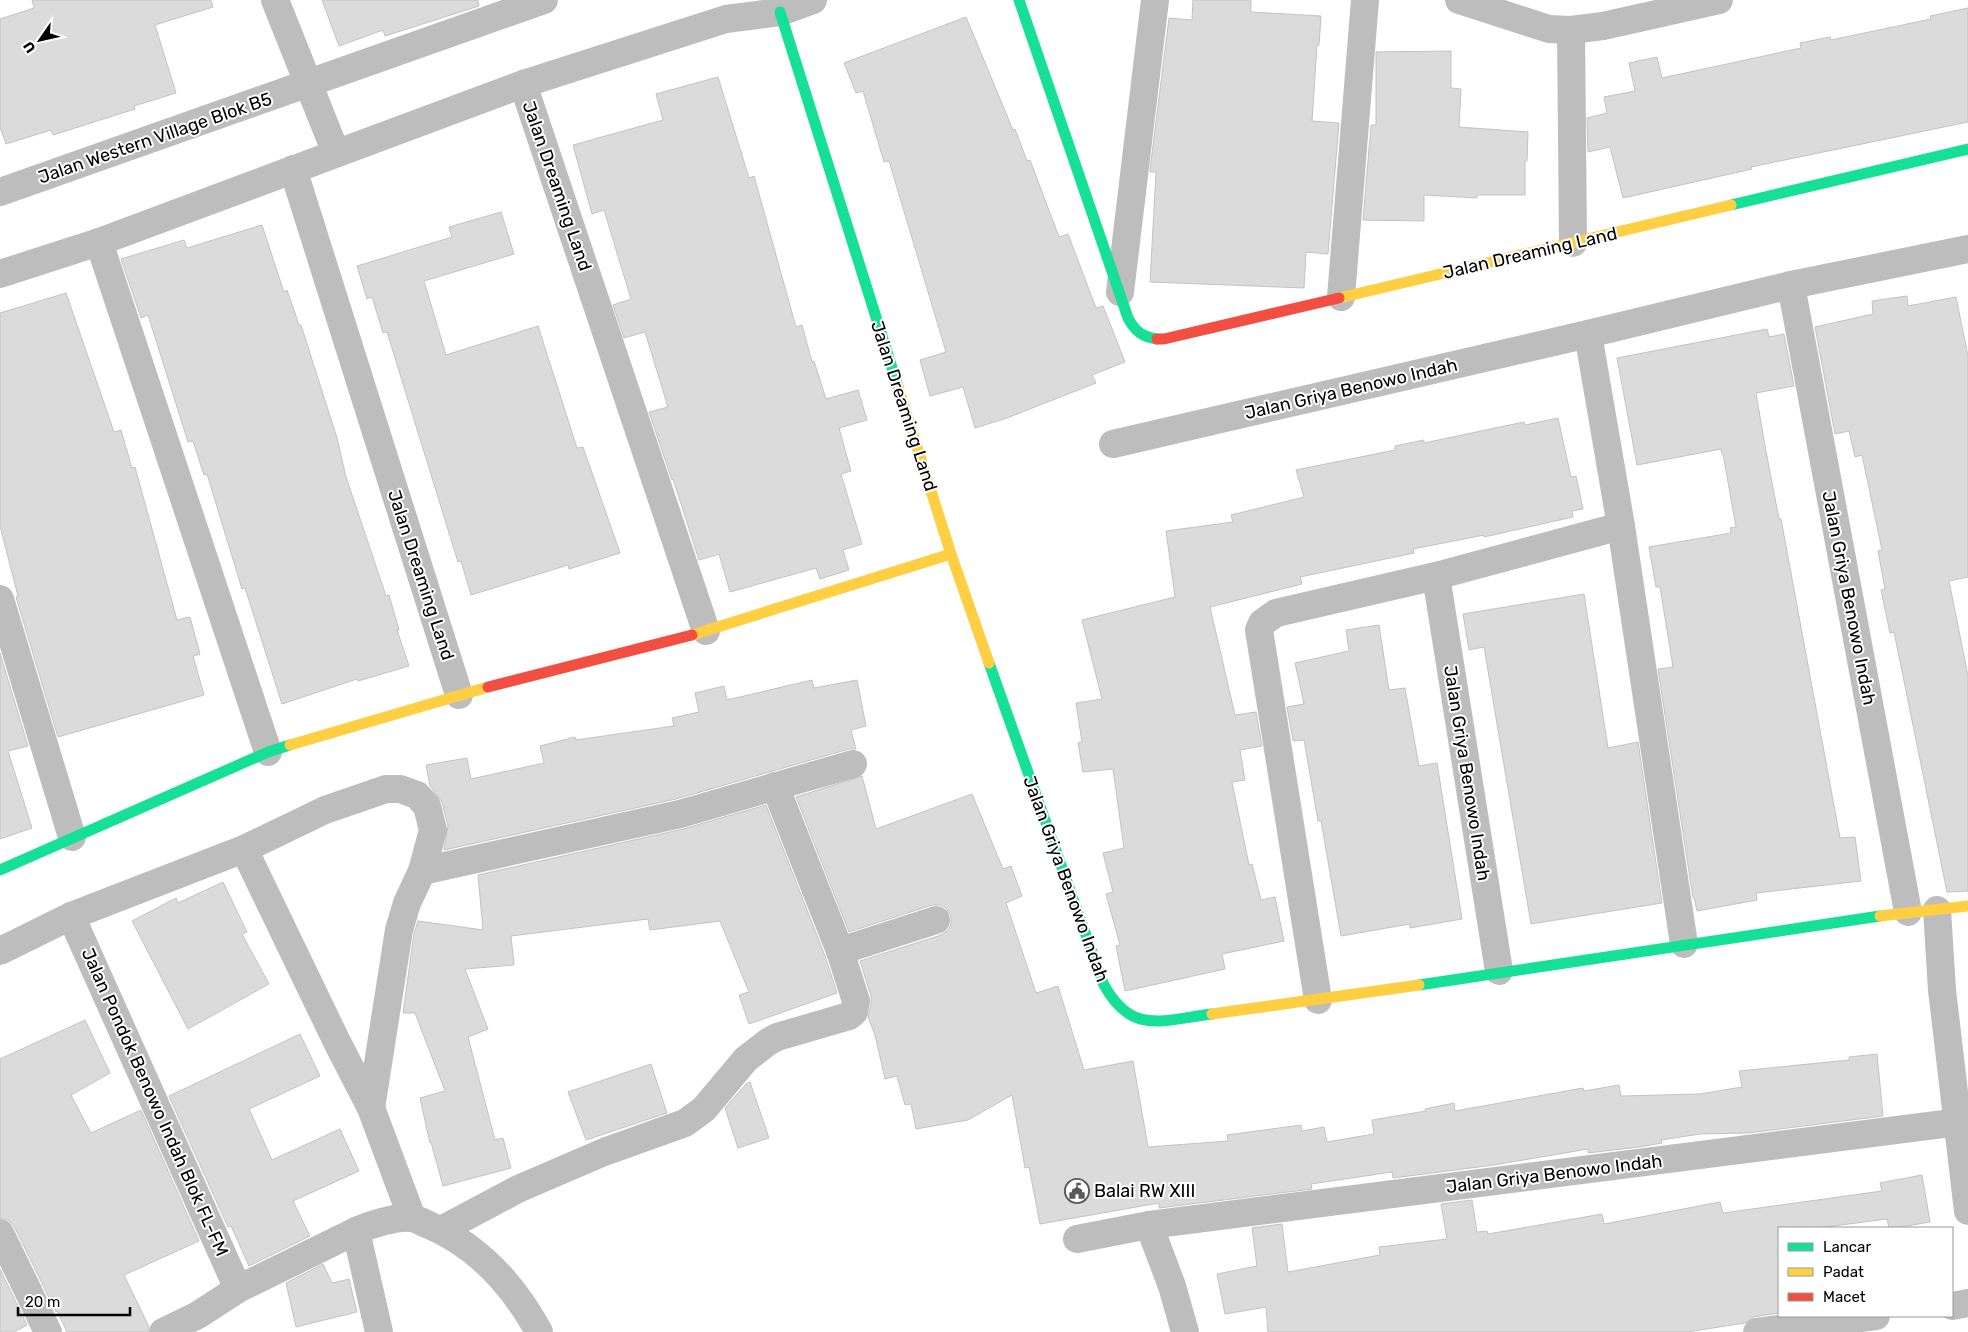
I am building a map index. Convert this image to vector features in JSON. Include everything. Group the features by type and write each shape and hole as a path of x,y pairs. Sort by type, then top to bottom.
{"street":[{"path":"275,0 334,148"},
{"name":"Jalan Western Village Blok B5","path":"0,192 311,88 544,0"},
{"name":"Jalan Dreaming Land","path":"0,274 99,242 293,170 334,148 522,84 726,19 780,12 813,0"},
{"name":"Jalan Dreaming Land","path":"1019,0 1128,318 1135,331 1149,339 1164,339 1968,149"},
{"name":"Jalan Dreaming Land","path":"1120,292 1155,0"},
{"path":"1342,297 1365,0"},
{"path":"1459,0 1549,29 1571,30 1603,26 1719,0"},
{"name":"Jalan Dreaming Land","path":"780,12 951,554"},
{"path":"1571,30 1573,243"},
{"name":"Jalan Dreaming Land","path":"522,84 706,631"},
{"name":"Jalan Dreaming Land","path":"293,170 459,695"},
{"path":"99,242 268,752"},
{"name":"Jalan Griya Benowo Indah","path":"1113,444 1588,334 1791,284 1968,249"},
{"name":"Jalan Griya Benowo Indah","path":"1791,284 1908,912"},
{"path":"1588,334 1621,526 1684,944"},
{"path":"1318,1000 1260,630 1262,622 1276,613 1436,576 1621,526"},
{"path":"0,870 268,752 459,695 706,631 951,554"},
{"name":"Jalan Griya Benowo Indah","path":"951,554 1099,973 1112,1001 1125,1014 1148,1022 1318,1000 1499,971 1908,912 1968,906"},
{"name":"Jalan Griya Benowo Indah","path":"1436,576 1499,971"},
{"path":"0,599 72,837"},
{"path":"422,871 680,814 853,764"},
{"path":"441,1230 518,1189 604,1152 685,1123 704,1109 746,1059 768,1042 777,1037 849,1016 854,1012 856,1001 840,951 775,786"},
{"path":"0,951 71,916 244,849 325,810 386,789 400,789 417,795 427,806 433,830 422,871 407,903 399,930 371,1108"},
{"path":"244,849 371,1108 412,1218"},
{"path":"1937,910 1942,990 1963,1122 1968,1211"},
{"name":"Jalan Pondok Benowo Indah Blok FL-FM","path":"71,916 238,1289"},
{"path":"840,951 936,920"},
{"name":"Jalan Griya Benowo Indah","path":"1077,1239 1149,1225 1963,1122"},
{"path":"163,1332 200,1324 238,1289 373,1223 412,1218 441,1230 466,1245 487,1262 509,1287 539,1332"},
{"path":"1149,1225 1172,1286 1184,1332"},
{"path":"356,1231 378,1332"},
{"path":"0,1233 48,1332"},
{"path":"1953,1306 1968,1303"},
{"path":"1757,1332 1869,1317"}],"building":[{"path":"32,0 211,0 213,7 155,25 176,93 134,106 135,109 53,135 51,130 6,144 0,127 0,19 34,8"},
{"path":"322,0 478,0 479,6 385,36 383,30 339,46"},
{"path":"1193,0 1251,0 1251,12 1321,16 1319,45 1317,45 1312,121 1339,123 1328,254 1306,252 1304,288 1150,282 1156,172 1150,172 1150,170 1169,18 1192,20"},
{"path":"1968,8 1968,122 1751,167 1752,169 1623,198 1610,147 1588,152 1587,118 1607,113 1604,97 1635,91 1629,63 1657,57 1662,78 1801,48 1800,43 1830,37 1831,40 1931,19 1930,16"},
{"path":"966,17 1013,130 1015,129 1027,161 1030,160 1059,237 1068,234 1096,308 1103,306 1125,362 1092,375 1096,383 1007,418 975,428 963,387 930,396 920,360 946,352 889,161 884,162 863,91 856,93 844,63"},
{"path":"1451,51 1451,88 1461,89 1459,127 1528,132 1527,161 1525,161 1525,195 1477,195 1477,198 1424,195 1424,221 1363,220 1371,125 1376,125 1376,52"},
{"path":"718,77 749,178 754,176 796,327 802,325 812,362 814,361 826,399 858,390 867,420 839,428 851,471 841,474 862,544 843,550 849,570 820,579 816,568 730,592 719,554 699,560 649,412 668,407 645,332 624,338 613,305 631,299 604,210 592,214 573,145 663,120 656,94"},
{"path":"501,212 514,254 424,281 446,355 538,326 577,448 583,447 620,553 569,569 568,565 471,595 461,561 458,562 387,332 383,333 372,297 367,299 357,266 452,237 449,227"},
{"path":"262,225 284,292 287,290 299,325 301,325 337,438 346,477 386,596 389,595 399,630 397,630 409,666 358,681 357,679 282,704 245,588 242,589 207,474 204,475 193,441 188,442 148,315 141,318 121,259 184,240 187,248"},
{"path":"66,293 114,432 121,430 132,468 135,467 177,620 190,617 200,654 193,656 204,695 58,737 16,597 18,596 0,526 0,313"},
{"path":"1907,296 1908,306 1956,297 1968,356 1968,577 1949,581 1968,676 1968,891 1947,892 1894,632 1890,633 1881,590 1885,589 1878,551 1882,550 1862,455 1855,457 1849,431 1835,434 1815,327 1873,314 1872,301"},
{"path":"1767,329 1769,337 1784,334 1794,386 1756,393 1765,446 1779,519 1781,519 1840,838 1855,837 1861,881 1756,893 1757,900 1697,911 1693,898 1658,669 1673,667 1660,587 1656,587 1649,547 1731,533 1730,528 1736,527 1721,449 1637,465 1617,358"},
{"path":"1558,418 1571,477 1576,476 1583,509 1572,511 1573,517 1484,537 1484,535 1413,549 1414,553 1300,577 1302,584 1210,607 1235,715 1256,712 1262,746 1240,750 1245,780 1232,782 1249,865 1252,864 1261,900 1275,897 1284,941 1222,954 1225,969 1125,991 1116,946 1120,945 1106,894 1113,892 1103,853 1124,848 1113,769 1083,772 1078,743 1082,742 1076,703 1102,699 1082,620 1175,597 1166,531 1233,522 1231,515 1304,497 1296,470 1395,450 1395,446 1424,440 1424,443 1524,422 1525,425"},
{"path":"1584,594 1608,748 1638,742 1662,903 1531,924 1484,647 1469,650 1463,614"},
{"path":"1379,625 1389,690 1405,688 1419,766 1437,763 1462,919 1410,928 1410,924 1341,936 1321,821 1318,821 1304,740 1293,741 1287,707 1304,704 1295,663 1349,651 1346,630"},
{"path":"0,653 28,746 8,751 32,828 0,839"},
{"path":"812,680 814,688 857,680 866,726 851,730 856,749 849,749 676,799 444,850 448,826 442,802 430,786 426,765 467,758 471,779 544,763 540,746 575,737 576,740 674,726 672,718 699,712 695,693 724,686 727,700"},
{"path":"862,776 876,829 972,794 1003,869 1011,866 1022,896 1006,903 1036,993 1058,986 1084,1070 1133,1061 1148,1147 1228,1141 1227,1135 1301,1125 1302,1131 1324,1127 1327,1142 1374,1134 1372,1120 1426,1111 1425,1109 1454,1103 1455,1111 1583,1088 1584,1091 1619,1085 1621,1096 1700,1094 1742,1087 1739,1071 1849,1060 1849,1057 1877,1054 1883,1116 1748,1133 1700,1134 1661,1140 1662,1143 1639,1147 1588,1153 1588,1149 1494,1165 1393,1178 1392,1172 1311,1184 1312,1189 1159,1208 1159,1203 1040,1224 1029,1167 1025,1168 1012,1095 968,1120 916,1129 911,1104 905,1105 897,1076 885,1079 875,1035 868,1017 871,996 860,961 941,935 948,930 951,924 951,916 946,908 940,905 932,905 849,932 796,797"},
{"path":"766,805 825,956 837,993 749,1024 739,995 749,992 720,921 650,930 648,919 511,936 514,965 465,969 488,1029 468,1037 495,1140 503,1138 511,1168 443,1186 430,1143 420,1098 445,1091 415,1013 403,1013 414,933 418,921 483,930 478,875 683,829"},
{"path":"223,882 247,932 242,934 269,984 188,1029 132,921 176,898 178,903"},
{"path":"85,1020 110,1073 71,1095 91,1133 141,1110 199,1241 124,1275 149,1327 148,1332 67,1332 14,1226 8,1220 0,1218 0,1059"},
{"path":"300,1034 320,1076 249,1109 272,1160 340,1129 359,1171 293,1201 310,1236 249,1266 231,1226 228,1227 169,1096"},
{"path":"651,1064 667,1113 586,1140 568,1092"},
{"path":"750,1082 769,1138 738,1148 725,1108"},
{"path":"1922,1175 1930,1222 1889,1227 1887,1219 1826,1227 1778,1227 1778,1313 1754,1317 1745,1323 1687,1332 1268,1332 1266,1307 1225,1314 1217,1274 1257,1266 1252,1228 1282,1224 1288,1272 1380,1255 1379,1247 1447,1239 1441,1204 1472,1200 1477,1232 1487,1231 1488,1234 1602,1214 1604,1224 1720,1202 1723,1213 1882,1191 1880,1183"},
{"path":"323,1264 332,1283 349,1279 357,1312 296,1327 286,1283"},
{"path":"0,1269 27,1325 14,1332 0,1332"}],"traffic: fast":[{"path":"1019,0 1128,318 1140,333 1157,339"},
{"path":"780,12 898,387"},
{"path":"1731,205 1968,149"},
{"path":"989,663 1103,983 1114,1000 1125,1011 1137,1018 1149,1021 1163,1021 1212,1014"},
{"path":"0,870 268,752 290,745"},
{"path":"1419,985 1880,916"}],"traffic: slow":[{"path":"1339,298 1731,205"},
{"path":"898,387 951,554 989,663"},
{"path":"692,635 951,554"},
{"path":"290,745 488,687"},
{"path":"1880,916 1968,906"},
{"path":"1212,1014 1419,985"}],"traffic: jam":[{"path":"1157,339 1164,339 1339,298"},
{"path":"488,687 692,635"}],"place":[{"name":"Balai RW XIII","path":"1077,1191"}]}
